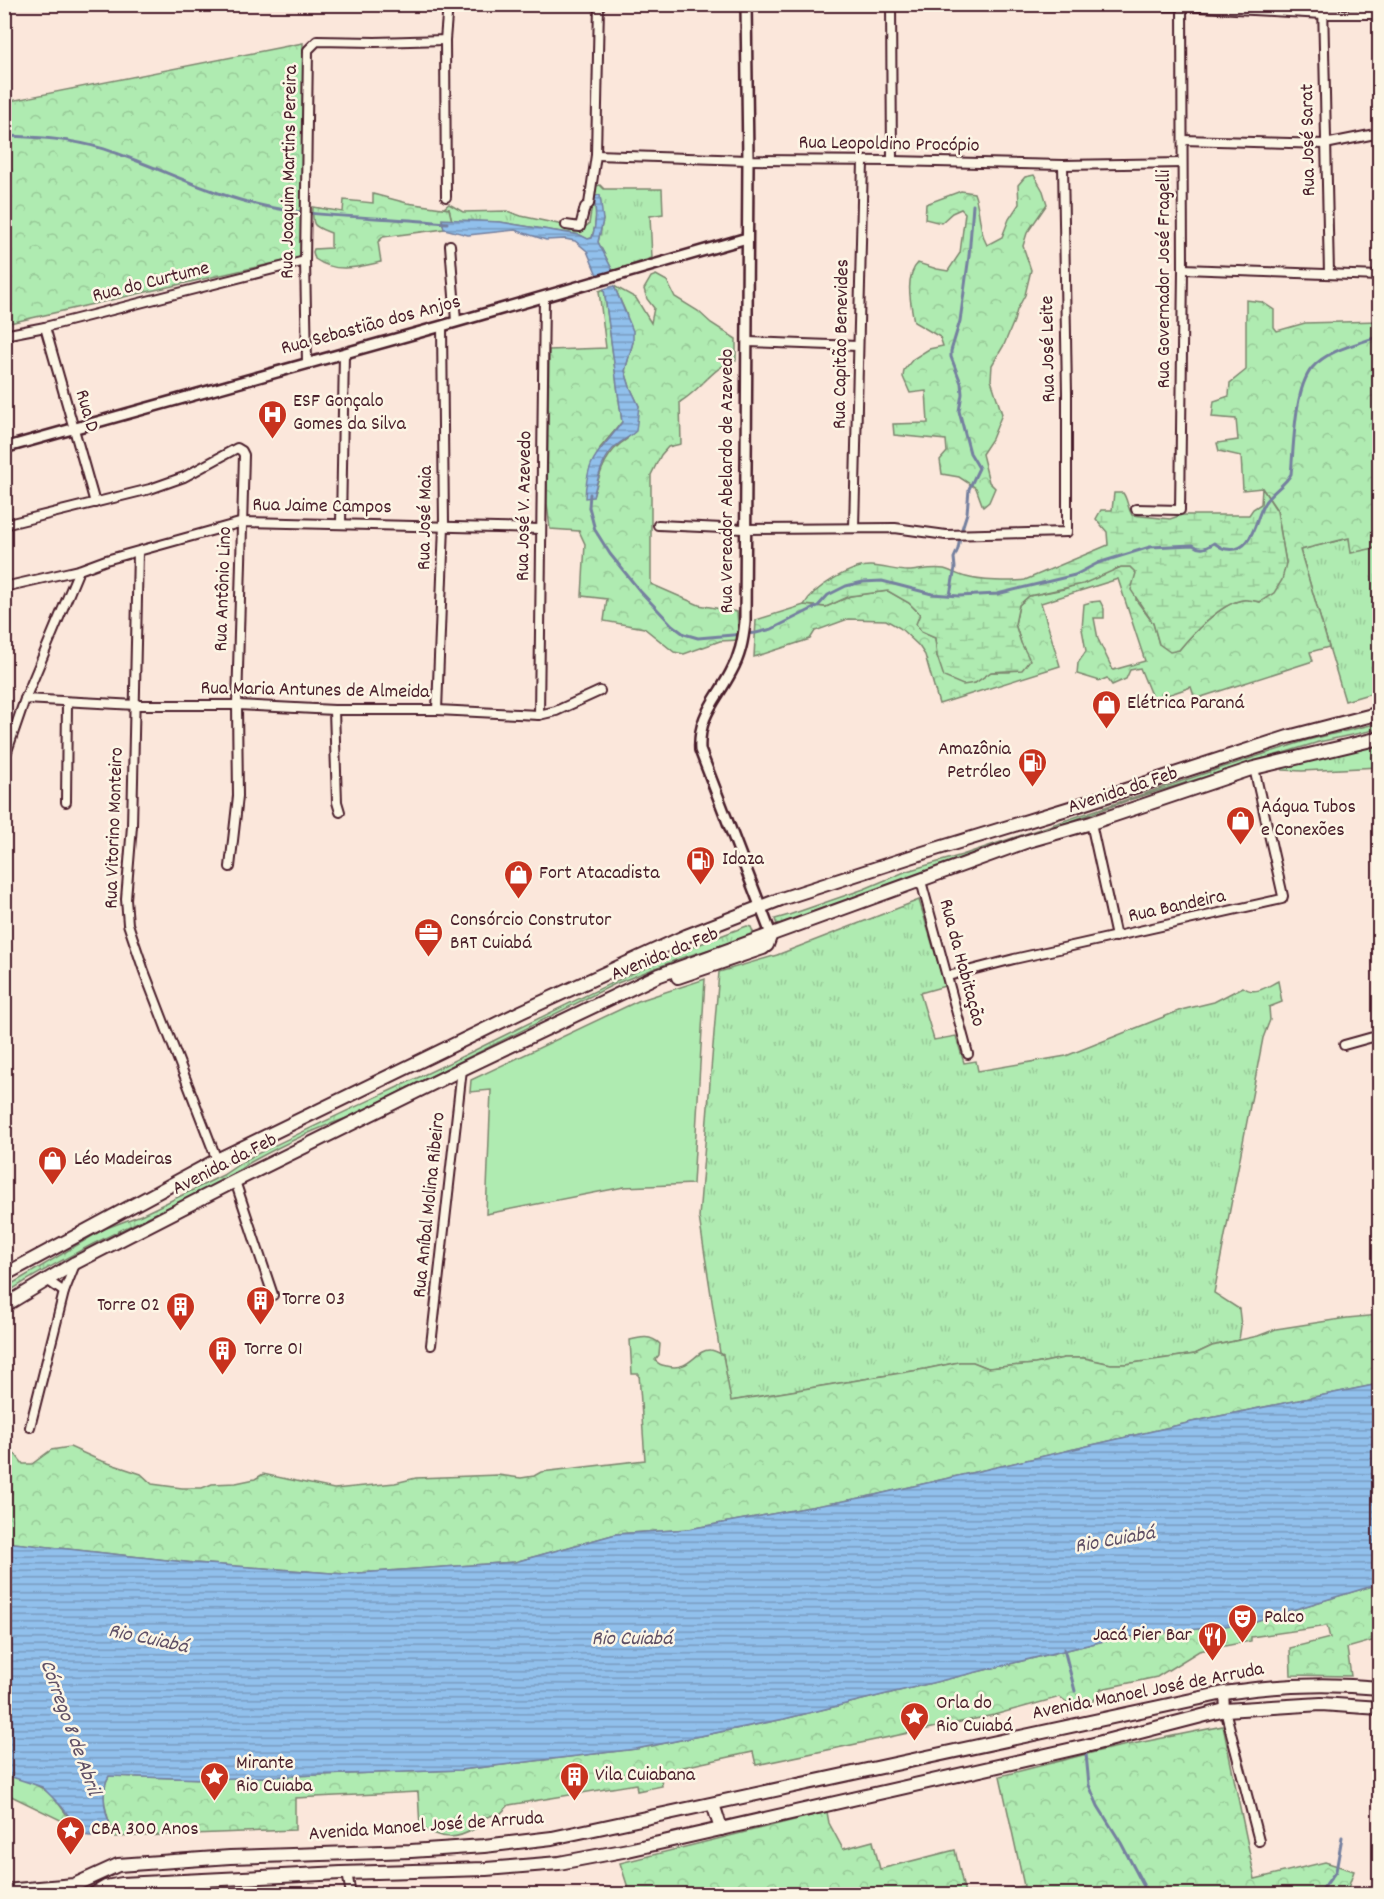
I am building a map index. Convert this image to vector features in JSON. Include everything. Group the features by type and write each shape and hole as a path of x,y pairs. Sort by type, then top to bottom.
{"main road":[{"name":"Avenida da Feb","path":"4,1275 217,1161 521,1012 597,979 686,936 761,906 926,852 1288,737 1380,713"},
{"name":"Avenida da Feb","path":"4,1306 75,1263 235,1181 462,1068 622,993 656,984 762,948 768,943 771,934 1028,841 1091,823 1254,768 1380,738"},
{"name":"Avenida Manoel José de Arruda","path":"4,1891 70,1886 110,1868 134,1864 230,1857 411,1851 514,1844 713,1804 1224,1693 1258,1688 1334,1686 1380,1688"},
{"name":"Avenida Manoel José de Arruda","path":"94,1894 106,1887 122,1884 486,1869 559,1863 628,1850 1074,1749 1225,1710 1321,1704 1380,1708"},
{"path":"713,1804 721,1829"},
{"path":"110,1868 107,1872 108,1878 122,1884"},
{"path":"76,1894 82,1882 89,1894"}],"street":[{"path":"446,197 445,40 448,4"},
{"path":"566,225 580,227 585,207 589,204 596,155 599,4"},
{"name":"Rua Vereador Abelardo de Azevedo","path":"746,4 748,160 745,622 743,644 732,671 703,720 699,741 700,750 771,934"},
{"path":"891,4 892,160"},
{"path":"910,4 1182,5 1323,14 1380,14"},
{"name":"Rua José Sarat","path":"1323,4 1329,274"},
{"name":"Rua Governador José Fragelli","path":"1136,509 1180,510 1183,269 1182,5"},
{"name":"Rua Joaquim Martins Pereira","path":"307,362 305,261 308,51 310,46 317,42 445,40"},
{"path":"1183,140 1325,144 1380,133"},
{"name":"Rua Leopoldino Procópio","path":"596,155 1063,165 1182,163"},
{"name":"Rua Capitão Benevides","path":"854,528 863,161"},
{"name":"Rua José Leite","path":"854,528 896,528 954,535 1067,532 1063,165"},
{"name":"Rua Sebastião dos Anjos","path":"4,448 307,362 344,354 747,238"},
{"path":"450,245 456,321"},
{"name":"Rua do Curtume","path":"4,335 45,327 305,261"},
{"path":"1183,269 1380,276"},
{"name":"Rua José V. Azevedo","path":"539,715 544,297"},
{"name":"Rua José Maia","path":"436,710 444,525 442,326"},
{"name":"Rua D","path":"45,327 95,503"},
{"path":"747,342 858,346"},
{"path":"341,523 344,354"},
{"name":"Rua Antônio Lino","path":"95,503 150,489 184,477 237,448 243,451 237,705 238,796 230,867"},
{"path":"4,525 95,503"},
{"name":"Rua Jaime Campos","path":"4,587 79,570 106,560 243,522 541,529"},
{"path":"658,525 744,529 854,528"},
{"name":"Rua Vitorino Monteiro","path":"138,552 132,826 126,899 128,924 217,1161"},
{"path":"4,760 25,699 79,570"},
{"name":"Rua Maria Antunes de Almeida","path":"25,699 136,705 237,705 539,715 556,711 600,691"},
{"path":"66,802 67,702"},
{"path":"334,710 337,802 340,812"},
{"name":"Rua Bandeira","path":"948,976 1282,899 1254,768"},
{"path":"1091,823 1116,937"},
{"name":"Rua da Habitação","path":"921,881 968,1053"},
{"path":"1344,1045 1380,1035"},
{"name":"Rua Aníbal Molina Ribeiro","path":"431,1345 462,1068"},
{"path":"235,1181 273,1295"},
{"path":"30,1427 64,1293 75,1263"},
{"path":"47,1280 64,1293"},
{"path":"1224,1693 1225,1710 1258,1841"},
{"path":"347,1873 351,1894"}],"green space":[{"path":"303,43 301,257 5,324 5,102"},
{"path":"1034,175 1047,204 1027,233 1023,246 1031,270 1025,295 1004,345 992,365 991,380 1002,414 992,439 982,454 989,482 995,488 989,502 983,507 976,488 959,477 942,474 940,460 947,452 946,440 894,435 893,424 928,423 926,391 910,393 903,377 904,370 913,359 929,349 943,346 940,337 914,322 910,299 911,276 918,263 948,271 960,253 965,213 961,209 952,213 941,223 925,219 926,204 961,191 974,193 982,233 987,245 1002,237 1009,219 1019,204 1018,185 1025,177"},
{"path":"600,185 604,189 662,189 663,214 650,216 652,258 613,271 598,242 603,220 594,196 595,227 592,238 587,239 580,235 500,222 452,221 449,209 444,208 449,204 463,212 507,211 563,225 575,232 589,224 595,186"},
{"path":"373,194 407,203 449,209 452,221 442,220 444,229 383,237 378,242 381,262 339,268 323,264 315,259 314,249 331,248 331,233 315,225 313,207 343,212 344,200 373,203"},
{"path":"656,275 667,281 675,297 736,339 736,360 713,373 680,402 681,444 668,447 661,455 651,475 651,584 699,605 737,612 739,640 720,641 684,654 674,652 644,628 604,621 607,599 582,596 585,544 579,531 550,529 547,503 549,350 606,348 599,291 604,289 622,422 600,448 593,497 604,464 613,450 627,439 639,406 625,371 633,342 626,313 614,286 636,298 651,323 654,308 647,299 644,289 651,277"},
{"path":"1246,300 1262,302 1274,310 1274,327 1277,331 1305,323 1379,321 1380,465 1374,479 1379,498 1379,547 1351,553 1349,538 1300,550 1329,647 1310,652 1313,661 1195,699 1191,687 1153,700 1140,668 1130,670 1126,679 1112,685 1107,678 1100,681 1077,674 1078,663 1086,651 1082,629 1084,604 1091,602 1100,601 1104,609 1104,618 1094,618 1098,639 1113,670 1145,661 1118,579 1041,603 1060,666 939,704 925,655 900,628 886,620 848,619 815,631 810,639 754,657 756,620 804,605 826,607 850,596 888,591 909,603 920,614 922,632 935,638 937,656 975,683 991,672 1010,672 1021,643 1015,624 1019,605 1029,596 1064,589 1121,567 1130,567 1136,572 1136,600 1153,623 1159,644 1179,650 1199,628 1225,607 1244,599 1260,602 1286,563 1277,510 1262,488 1243,490 1241,456 1219,451 1217,443 1238,440 1236,419 1212,417 1214,401 1229,396 1230,383 1246,370"},
{"path":"1262,488 1277,511 1286,563 1282,580 1274,593 1260,602 1242,600 1216,613 1179,650 1170,652 1159,644 1153,623 1131,590 1136,573 1130,567 1121,567 1083,584 1029,596 1019,605 1015,624 1030,660 1022,670 991,672 975,683 963,685 944,677 937,656 935,638 921,632 916,624 920,614 909,603 888,591 850,596 826,607 804,605 815,592 833,579 853,570 870,566 906,571 940,568 979,579 1025,580 1108,545 1107,532 1096,519 1101,510 1112,510 1114,493 1123,493 1132,515 1170,519 1182,515 1249,515 1261,504"},
{"path":"1349,538 1352,552 1379,547 1379,691 1345,701 1300,550"},
{"path":"1379,723 1379,729 1319,742 1129,800 782,926 777,925 775,919 864,889 907,871 962,855 1224,767 1308,740"},
{"path":"1379,743 1379,767 1302,771 1283,770 1280,767"},
{"path":"919,900 945,986 920,993 934,1040 956,1036 964,1063 976,1061 978,1071 1066,1056 1181,1010 1214,1002 1243,987 1256,991 1278,981 1282,1002 1269,1007 1270,1020 1263,1038 1214,1293 1239,1309 1241,1326 1239,1340 1212,1346 1195,1354 1126,1364 1111,1364 1084,1358 1064,1358 1035,1364 988,1368 973,1362 959,1362 730,1401 723,1355 720,1353 699,1217 719,972 777,955"},
{"path":"747,926 751,927 753,932 750,937 681,958 615,984 347,1118 310,1132 274,1150 224,1180 84,1249 5,1294 5,1289 15,1282 104,1229 141,1215 199,1187 247,1159 598,989 709,940"},
{"path":"705,979 693,1184 624,1187 486,1214 491,1090 470,1092 471,1080 638,1001"},
{"path":"1379,1315 1379,1384 1205,1419 866,1497 689,1529 616,1534 515,1562 345,1574 194,1563 5,1542 5,1449 16,1455 23,1464 32,1464 51,1450 70,1447 99,1460 141,1474 152,1484 182,1488 202,1488 212,1484 236,1483 255,1479 263,1474 334,1489 395,1483 416,1478 498,1475 521,1478 534,1476 541,1472 645,1460 639,1374 632,1374 630,1340 638,1338 649,1338 660,1344 659,1355 655,1360 664,1365 681,1366 710,1350 723,1355 731,1401 959,1362 973,1362 988,1368 1035,1364 1064,1358 1084,1358 1111,1364 1126,1364 1195,1354 1212,1346 1258,1336 1276,1329"},
{"path":"1379,1584 1379,1639 1347,1648 1351,1676 1291,1675 1290,1648 1330,1638 1327,1626 1251,1637 1251,1641 1199,1651 1157,1677 1101,1689 1092,1702 1083,1707 1072,1705 1060,1697 994,1715 756,1765 753,1752 660,1772 662,1786 637,1791 636,1784 509,1805 501,1813 476,1820 476,1828 455,1837 441,1836 420,1827 418,1792 295,1798 295,1830 114,1837 105,1806 104,1790 109,1776 208,1779 460,1770 636,1749 784,1719 1112,1639 1249,1623"},
{"path":"1223,1726 1255,1879 1325,1862 1354,1871 1346,1894 977,1894 1024,1886 1000,1776 1103,1750"},
{"path":"4,1772 46,1790 78,1831 73,1826 5,1793"},
{"path":"827,1812 829,1823 843,1849 873,1841 880,1869 955,1850 965,1894 630,1894 620,1863"}],"water":[{"path":"600,195 603,220 598,242 613,271 597,275 587,251 575,241 546,240 515,230 468,235 444,229 442,219 500,222 580,235 588,239 592,238 595,227 594,196"},
{"path":"614,286 633,331 633,342 625,371 639,406 636,431 612,450 601,469 593,497 585,498 586,483 592,463 622,422 604,289"},
{"name":"Rio Cuiabá","path":"1379,1384 1379,1584 1249,1623 1112,1639 784,1719 636,1749 460,1770 208,1779 109,1776 106,1781 104,1799 109,1822 104,1829 105,1834 90,1836 83,1835 62,1807 42,1787 12,1777 5,1772 5,1542 194,1563 345,1574 515,1562 616,1534 689,1529 866,1497 1205,1419"}],"waterway":[{"path":"4,136 55,139 92,146 123,155 232,198 275,208 324,215 447,223"},
{"path":"950,595 955,568 954,558 967,513 969,489 979,468 970,453 959,411 961,383 951,357 960,321 973,205"},
{"path":"590,494 589,507 595,530 610,554 672,625 684,634 698,638 756,633 772,629 818,606 828,595 846,586 863,582 882,581 932,594 959,596 997,594 1075,575 1098,563 1150,547 1193,545 1201,548 1214,543 1225,549 1235,549 1248,540 1265,502 1291,474 1298,403 1306,377 1312,368 1334,352 1380,336"},
{"path":"1064,1649 1075,1691"},
{"path":"1086,1754 1089,1785 1098,1806 1148,1894"},
{"path":"1319,1894 1336,1871 1342,1837"}],"place":[{"name":"ESF Gonçalo Gomes da Silva","path":"272,440"},
{"name":"Elétrica Paraná","path":"1106,730"},
{"name":"Amazônia Petróleo","path":"1032,788"},
{"name":"Aágua Tubos e Conexões","path":"1240,846"},
{"name":"Idaza","path":"701,886"},
{"name":"Fort Atacadista","path":"518,900"},
{"name":"Consórcio Construtor BRT Cuiabá","path":"429,958"},
{"name":"Léo Madeiras","path":"53,1186"},
{"name":"Torre 03","path":"261,1326"},
{"name":"Torre 02","path":"181,1332"},
{"name":"Torre 01","path":"223,1376"},
{"name":"Palco","path":"1243,1644"},
{"name":"Jacá Pier Bar","path":"1213,1662"},
{"name":"Orla do Rio Cuiabá","path":"915,1742"},
{"name":"Mirante Rio Cuiaba","path":"215,1802"},
{"name":"Vila Cuiabana","path":"574,1802"},
{"name":"CBA 300 Anos","path":"70,1856"}],"water label":[{"name":"Córrego 8 de Abril","path":"69,1728"}]}
